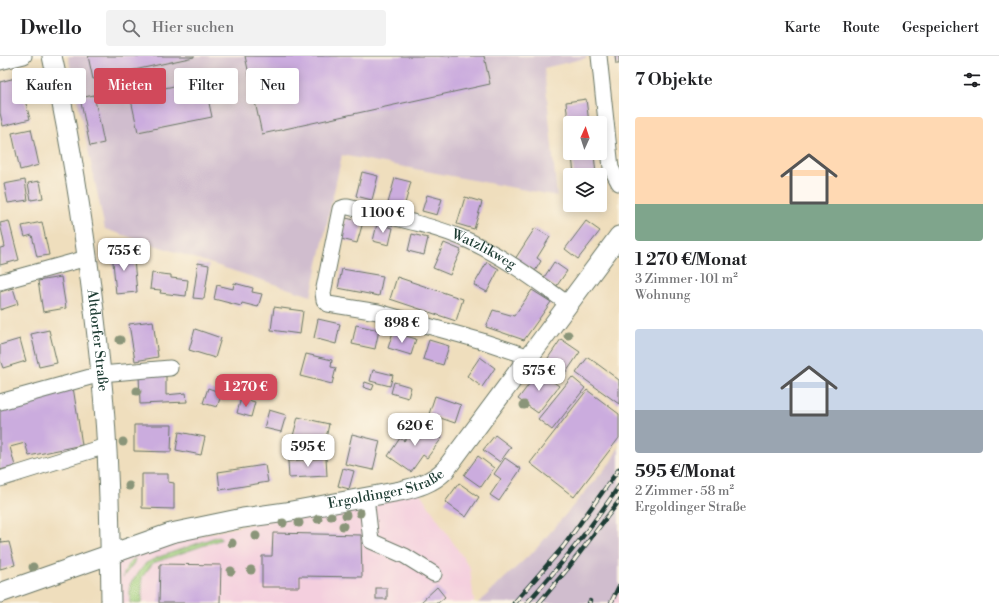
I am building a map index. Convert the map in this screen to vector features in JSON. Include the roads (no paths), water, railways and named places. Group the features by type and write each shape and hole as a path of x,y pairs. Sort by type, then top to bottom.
{"main road":[{"name":"Altdorfer Straße","path":"52,56 70,145 87,258 101,374 106,446 111,603"},
{"name":"Ergoldinger Straße","path":"1,596 110,554 171,533 243,518 415,488 426,484 445,470 619,236"}],"street":[{"path":"0,62 24,56"},
{"path":"599,56 611,168 619,183"},
{"name":"Watzlikweg","path":"530,357 482,341 385,314 328,304 324,300 323,293 342,207 348,207 409,221 459,237 496,255 568,304"},
{"path":"0,282 87,258"},
{"path":"0,402 101,374 170,368"},
{"path":"0,479 106,446"},
{"path":"366,497 371,541 405,556 434,574"}],"railway":[{"path":"514,603 563,547 619,469"},
{"path":"527,603 575,546 619,486"},
{"path":"539,603 569,567 619,501"},
{"path":"611,603 619,586"}]}
